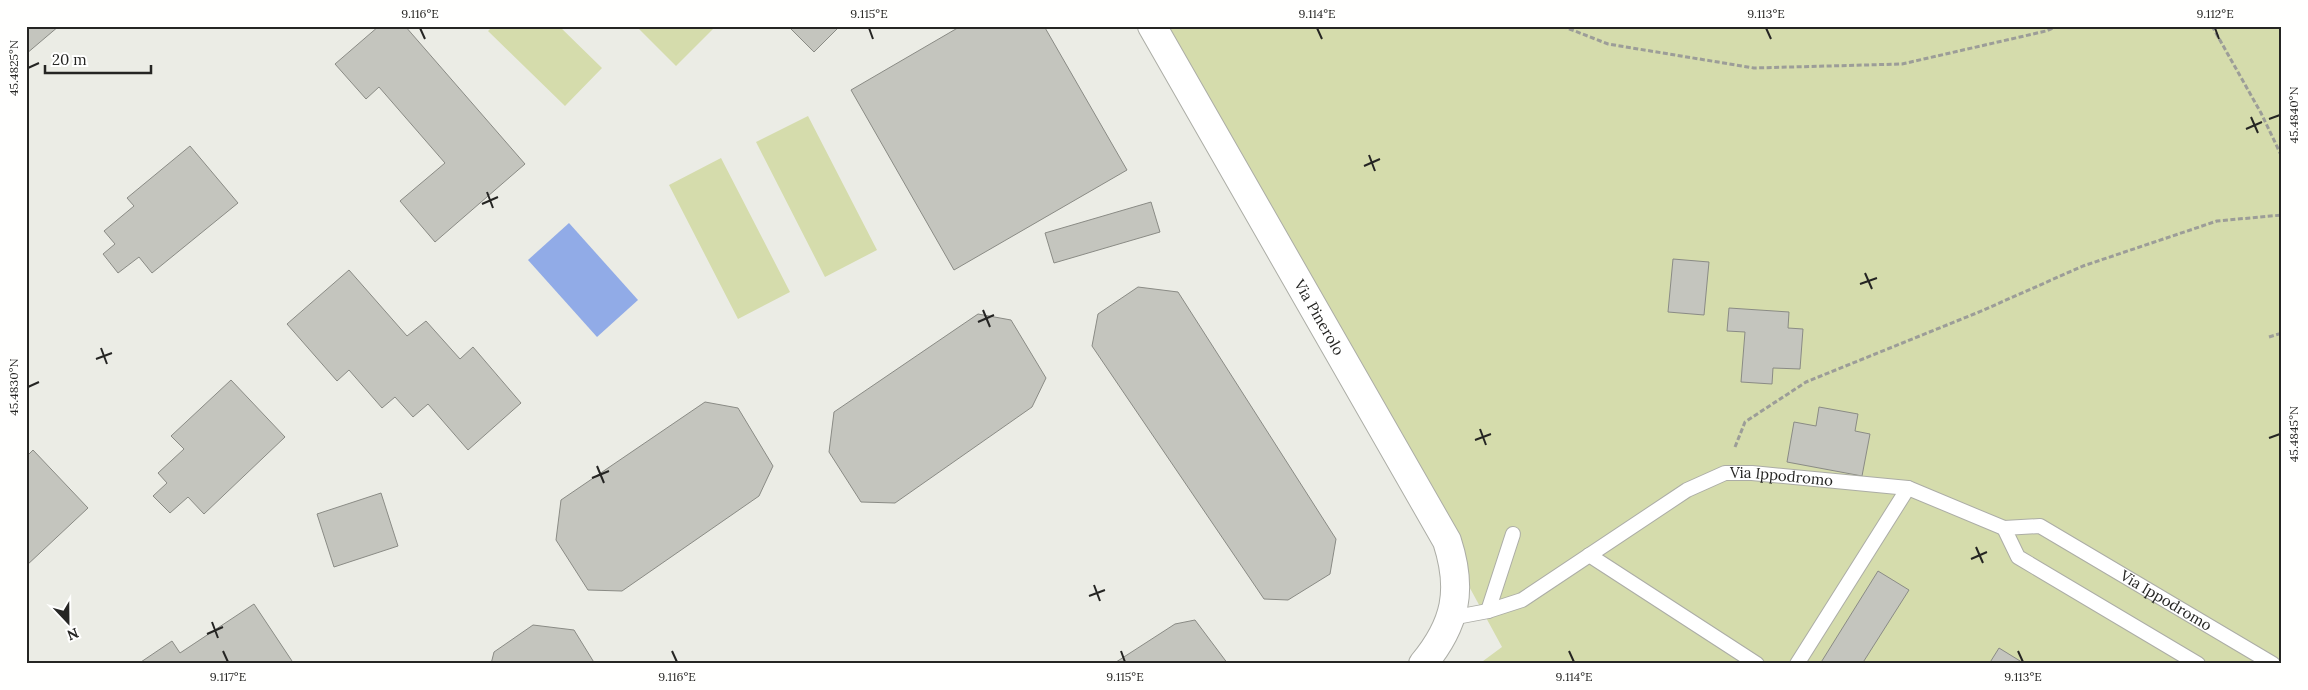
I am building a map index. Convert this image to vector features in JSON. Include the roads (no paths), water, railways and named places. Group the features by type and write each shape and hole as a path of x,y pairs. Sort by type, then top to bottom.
{"street":[{"name":"Via Pinerolo","path":"1152,26 1448,540 1454,563 1456,582 1451,618"},
{"path":"1423,664 1442,638 1451,618"}],"lane":[{"name":"Via Ippodromo","path":"1451,618 1488,611 1522,600 1687,490 1724,473 1752,473 1908,488 2004,528 2040,526 2271,663"},
{"path":"1797,664 1908,488"},
{"path":"2004,528 2018,557 2198,664"},
{"path":"1488,611 1513,534"},
{"path":"1589,555 1757,664"}],"water":[{"path":"569,223 638,300 597,337 528,260"}]}
